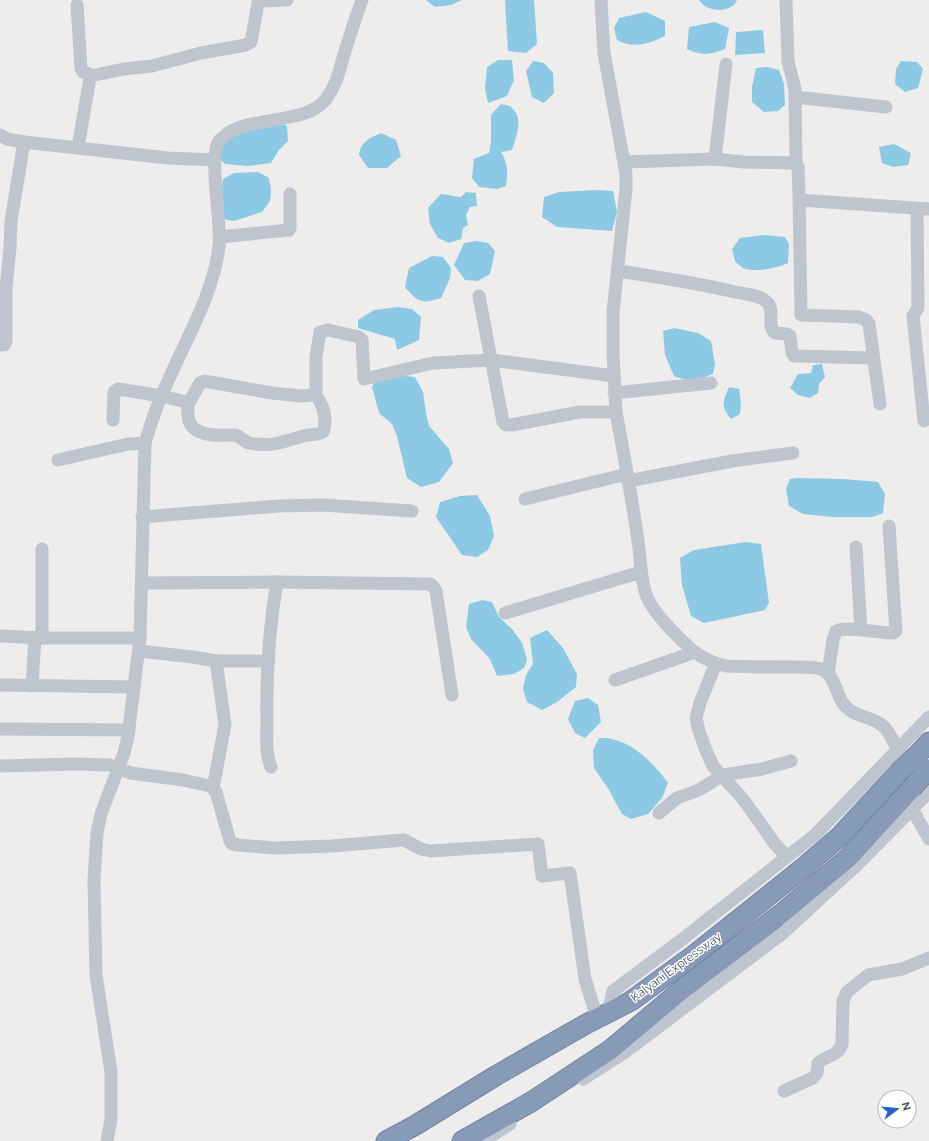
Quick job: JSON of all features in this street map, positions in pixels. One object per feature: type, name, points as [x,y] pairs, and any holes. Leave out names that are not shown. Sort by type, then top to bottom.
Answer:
[{"type":"highway","name":"Kalyani Expressway","points":[[386,1141],[602,1015],[631,1001],[694,955],[839,837],[924,747]]},
{"type":"highway","name":"Kalyani Expressway","points":[[462,1141],[531,1102],[610,1050],[685,987],[782,913],[848,858],[923,788],[929,769]]},
{"type":"street","points":[[77,5],[81,69],[90,76],[124,69],[152,66],[201,53],[246,45],[251,42],[258,3],[262,1],[287,0]]},
{"type":"street","points":[[107,1141],[112,1096],[111,1072],[96,975],[94,880],[97,833],[101,814],[126,747],[140,645],[145,443],[151,422],[173,370],[195,324],[215,270],[220,237],[215,160],[217,145],[219,141],[235,129],[248,124],[299,115],[316,108],[326,99],[338,76],[362,0]]},
{"type":"street","points":[[483,1141],[624,1053],[783,933],[858,864],[912,809],[923,788],[889,732],[875,721],[853,712],[846,706],[828,674],[821,669],[807,667],[739,667],[716,664],[695,652],[653,610],[645,591],[614,393],[613,312],[626,189],[625,162],[604,53],[601,0]]},
{"type":"street","points":[[786,0],[787,50],[789,67],[794,82],[795,97],[801,315],[862,317],[869,324],[880,404]]},
{"type":"street","points":[[716,159],[726,64]]},
{"type":"street","points":[[78,147],[90,76]]},
{"type":"street","points":[[795,97],[886,107]]},
{"type":"street","points":[[0,135],[11,140],[24,142],[168,158],[215,160]]},
{"type":"street","points":[[0,345],[4,344],[6,341],[3,288],[10,255],[5,221],[24,142]]},
{"type":"street","points":[[625,162],[716,159],[743,162],[796,163]]},
{"type":"street","points":[[220,237],[289,230],[290,194]]},
{"type":"street","points":[[799,200],[923,209],[923,310],[914,314],[913,316],[924,421]]},
{"type":"street","points":[[618,271],[713,287],[764,300],[771,307],[772,329],[775,333],[787,334],[790,336],[792,353],[794,356],[873,358]]},
{"type":"street","points":[[480,296],[503,422],[506,425],[580,412],[616,412]]},
{"type":"street","points":[[315,394],[302,396],[272,393],[204,381],[200,383],[188,402],[190,422],[193,427],[205,434],[236,435],[247,443],[275,445],[323,432],[324,409],[315,394],[317,351],[320,332],[328,330],[358,337],[362,340],[364,379],[433,363],[492,360],[614,376]]},
{"type":"street","points":[[614,393],[711,383]]},
{"type":"street","points":[[112,420],[114,392],[118,389],[188,402]]},
{"type":"street","points":[[58,460],[128,444],[145,443]]},
{"type":"street","points":[[525,499],[627,478],[793,453]]},
{"type":"street","points":[[142,517],[278,506],[323,505],[412,511]]},
{"type":"street","points":[[828,674],[834,632],[840,629],[888,634],[896,631],[889,526]]},
{"type":"street","points":[[856,547],[861,630]]},
{"type":"street","points":[[32,686],[39,638],[42,549]]},
{"type":"street","points":[[505,613],[641,572]]},
{"type":"street","points":[[271,767],[267,757],[266,701],[273,605],[277,582]]},
{"type":"street","points":[[142,583],[352,582],[432,585],[436,591],[452,695]]},
{"type":"street","points":[[0,636],[140,645],[216,661],[269,661]]},
{"type":"street","points":[[615,680],[695,652]]},
{"type":"street","points":[[216,661],[224,725],[214,788],[228,837],[232,844],[275,848],[332,846],[404,840],[421,849],[431,851],[538,844],[542,876],[570,873],[585,979],[602,1015]]},
{"type":"street","points":[[716,664],[700,703],[696,718],[698,731],[714,766],[743,799],[775,844],[787,857]]},
{"type":"street","points":[[0,685],[134,687]]},
{"type":"street","points":[[602,1015],[613,991],[816,834],[929,716]]},
{"type":"street","points":[[0,729],[129,730]]},
{"type":"street","points":[[659,812],[677,798],[699,790],[723,775],[762,769],[791,761]]},
{"type":"street","points":[[0,766],[76,764],[110,765],[131,773],[183,780],[214,788]]},
{"type":"street","points":[[912,809],[929,839]]},
{"type":"street","points":[[784,1091],[813,1078],[817,1073],[818,1062],[837,1053],[841,1049],[844,1001],[846,992],[868,975],[902,969],[929,958]]},
{"type":"water","points":[[426,0],[462,0],[451,5],[435,7]]},
{"type":"water","points":[[505,0],[534,0],[537,44],[526,53],[508,51]]},
{"type":"water","points":[[699,0],[737,0],[729,8],[717,10],[703,5]]},
{"type":"water","points":[[646,12],[665,21],[665,36],[647,43],[636,45],[617,40],[614,28],[619,18]]},
{"type":"water","points":[[715,22],[729,28],[725,49],[715,53],[702,54],[687,49],[689,27]]},
{"type":"water","points":[[763,30],[765,53],[735,55],[736,32]]},
{"type":"water","points":[[498,60],[512,60],[514,80],[507,96],[488,103],[485,89],[487,67]]},
{"type":"water","points":[[533,61],[544,63],[553,73],[554,93],[544,103],[532,97],[526,71]]},
{"type":"water","points":[[901,61],[917,62],[923,69],[918,88],[905,92],[895,84],[896,69]]},
{"type":"water","points":[[767,67],[779,70],[784,84],[785,105],[778,111],[764,112],[752,102],[752,87],[756,68]]},
{"type":"water","points":[[501,104],[511,107],[516,112],[518,117],[517,134],[512,150],[501,152],[507,168],[506,186],[497,189],[479,187],[472,178],[474,159],[489,153],[491,142],[491,115]]},
{"type":"water","points":[[274,120],[287,126],[288,141],[279,150],[271,163],[247,166],[225,164],[217,156],[220,141]]},
{"type":"water","points":[[381,133],[396,140],[401,156],[387,168],[368,168],[359,155],[361,147],[366,141]]},
{"type":"water","points":[[894,144],[911,153],[908,165],[893,167],[882,163],[879,147]]},
{"type":"water","points":[[258,172],[269,178],[271,190],[270,201],[262,212],[234,221],[224,219],[220,200],[223,179],[234,173]]},
{"type":"water","points":[[595,190],[613,191],[617,212],[612,231],[557,227],[542,217],[544,197],[559,192]]},
{"type":"water","points":[[466,192],[476,193],[477,206],[470,207],[466,215],[468,225],[463,228],[461,239],[449,243],[438,238],[430,224],[428,208],[441,194],[461,197]]},
{"type":"water","points":[[765,235],[785,237],[789,244],[788,263],[778,267],[754,270],[743,268],[735,261],[732,249],[740,238]]},
{"type":"water","points":[[477,241],[488,243],[495,251],[490,274],[478,281],[465,280],[454,265],[464,243]]},
{"type":"water","points":[[432,256],[443,257],[451,268],[450,278],[441,298],[421,301],[413,296],[405,287],[409,268]]},
{"type":"water","points":[[398,307],[412,309],[421,317],[419,340],[397,350],[395,339],[358,328],[358,320],[374,310]]},
{"type":"water","points":[[674,328],[698,333],[711,341],[715,364],[713,374],[694,380],[674,376],[665,355],[663,331]]},
{"type":"water","points":[[822,364],[825,377],[819,384],[818,393],[810,398],[798,395],[790,388],[798,374],[811,373],[813,365]]},
{"type":"water","points":[[396,375],[415,377],[423,392],[429,426],[449,449],[453,463],[439,482],[421,487],[407,478],[397,436],[392,424],[379,413],[372,387],[376,377]]},
{"type":"water","points":[[729,387],[739,389],[741,402],[740,414],[731,419],[724,407],[725,396]]},
{"type":"water","points":[[790,479],[844,479],[878,482],[885,494],[883,513],[872,517],[833,517],[803,514],[789,506],[786,489]]},
{"type":"water","points":[[477,495],[490,516],[494,536],[488,550],[477,557],[462,555],[436,517],[440,502],[460,496]]},
{"type":"water","points":[[746,542],[761,544],[769,603],[765,610],[704,623],[691,616],[682,585],[680,558],[694,550]]},
{"type":"water","points":[[482,600],[492,602],[499,617],[512,629],[522,643],[527,659],[524,668],[514,674],[497,676],[490,659],[471,639],[466,627],[469,604]]},
{"type":"water","points":[[547,630],[563,648],[577,674],[576,687],[557,702],[542,710],[527,702],[523,689],[526,675],[533,664],[530,638]]},
{"type":"water","points":[[588,698],[598,705],[601,722],[585,738],[575,733],[568,719],[575,701]]},
{"type":"water","points":[[599,738],[613,739],[638,751],[658,770],[668,783],[662,798],[648,814],[631,819],[622,814],[609,790],[594,768],[593,750]]}]
